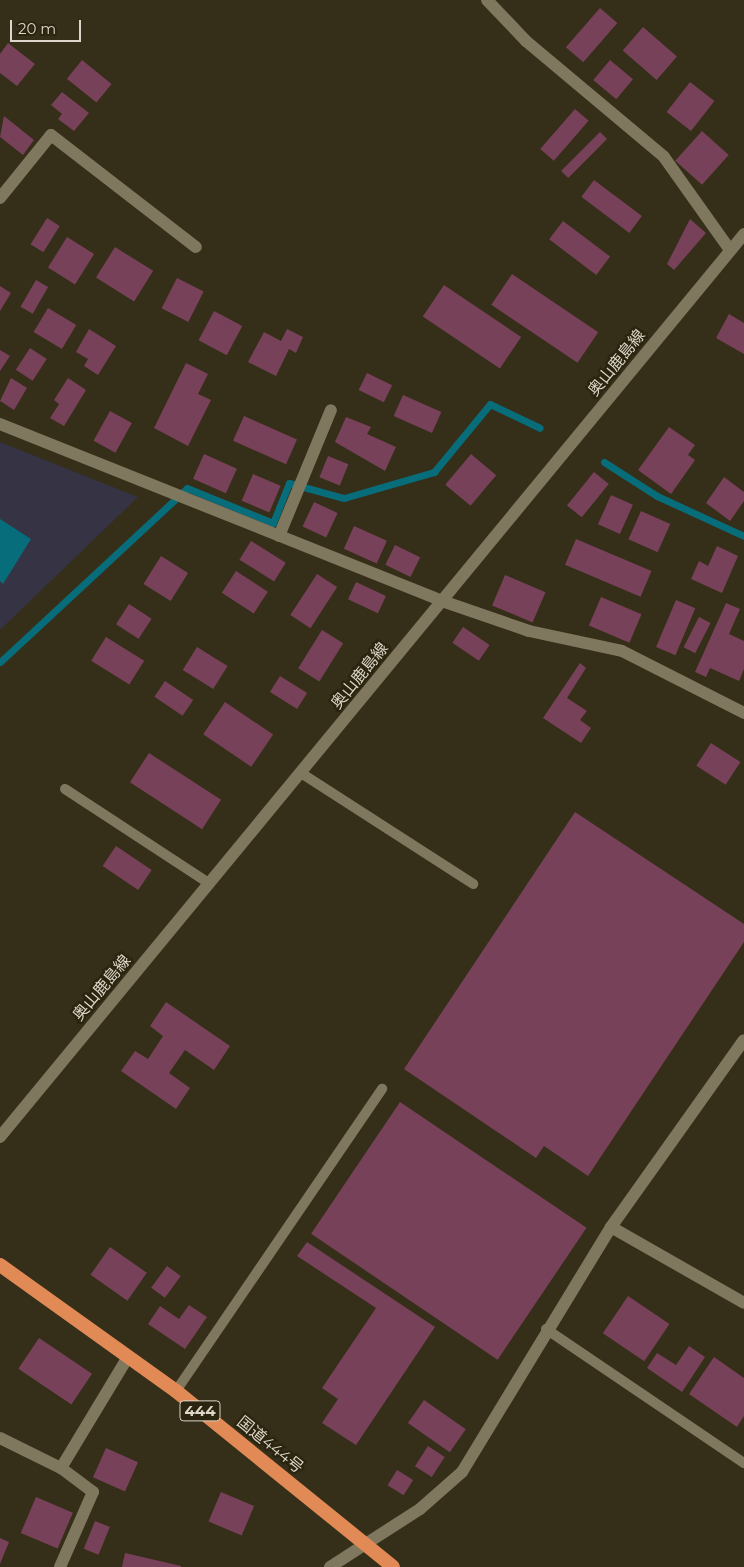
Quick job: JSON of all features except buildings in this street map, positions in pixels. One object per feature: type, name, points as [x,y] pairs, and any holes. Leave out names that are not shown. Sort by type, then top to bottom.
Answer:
[{"type":"highway","name":"国道444号","points":[[0,1265],[176,1392],[393,1567]]},
{"type":"street","points":[[487,0],[526,41],[664,157],[730,250]]},
{"type":"street","points":[[0,198],[51,135],[196,247]]},
{"type":"street","name":"奥山鹿島線","points":[[0,1137],[302,773],[744,234]]},
{"type":"street","points":[[279,536],[299,477],[331,410]]},
{"type":"street","points":[[0,424],[442,602],[529,631],[622,651],[744,713]]},
{"type":"street","points":[[330,1567],[420,1508],[462,1472],[546,1329],[612,1227],[744,1040]]},
{"type":"street","points":[[612,1227],[744,1303]]},
{"type":"street","points":[[61,1468],[128,1357]]},
{"type":"street","points":[[0,1438],[61,1468],[93,1492],[60,1567]]},
{"type":"lane","points":[[302,773],[473,884]]},
{"type":"lane","points":[[65,789],[210,884]]},
{"type":"lane","points":[[176,1392],[382,1089]]},
{"type":"lane","points":[[546,1329],[744,1464]]},
{"type":"shaded area","points":[[0,442],[138,497],[0,630]]},
{"type":"water","points":[[0,519],[31,539],[3,584],[0,581]]},
{"type":"waterway","points":[[0,662],[187,488],[273,523],[289,483],[344,498],[434,472],[490,404],[540,428]]},
{"type":"waterway","points":[[604,462],[657,496],[744,536]]}]
